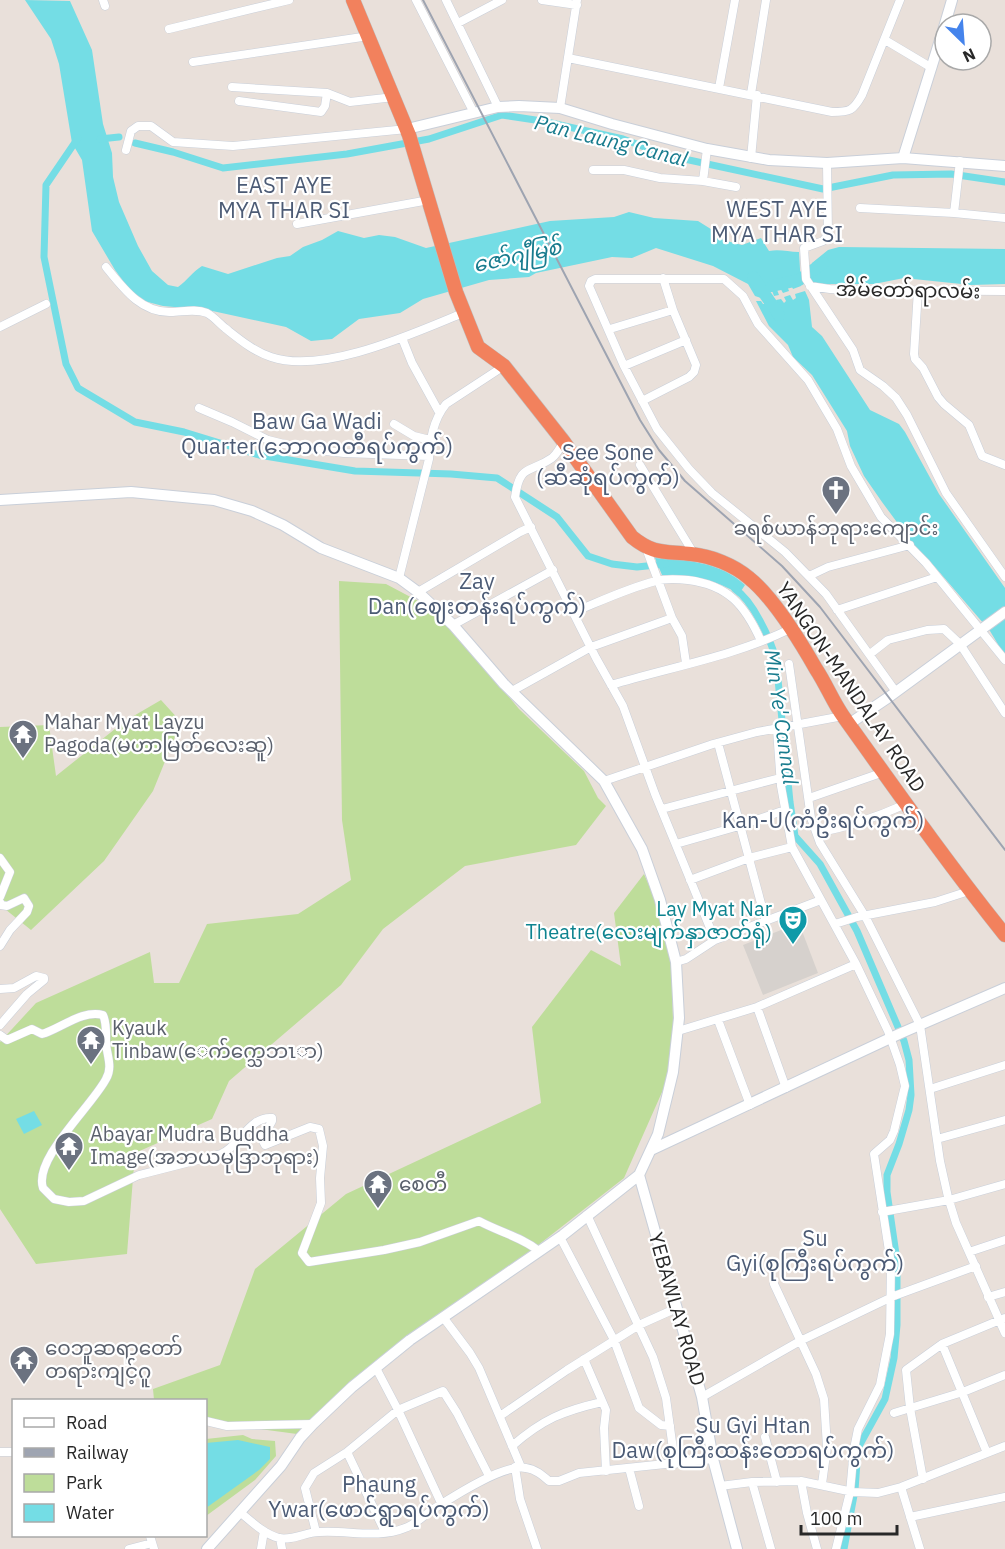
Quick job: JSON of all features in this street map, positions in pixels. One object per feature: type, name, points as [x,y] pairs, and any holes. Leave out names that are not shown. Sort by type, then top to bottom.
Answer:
[{"type":"highway","points":[[353,0],[408,132],[456,292],[478,347],[504,366],[564,442],[632,537],[647,552]]},
{"type":"highway","name":"YANGON-MANDALAY ROAD","points":[[647,552],[694,554],[730,565],[749,578],[763,592],[784,632],[815,667],[846,720],[969,891],[1005,935]]},
{"type":"main road","points":[[903,158],[933,65]]},
{"type":"main road","points":[[408,132],[498,107],[519,105],[560,108],[706,154],[806,163],[903,158],[959,167],[1005,166]]},
{"type":"main road","points":[[0,500],[130,492],[214,500],[252,511],[283,525],[321,548],[399,578],[418,592],[453,625],[512,691],[604,781],[642,849],[660,900],[676,963],[679,1018],[667,1102],[658,1134],[639,1175],[560,1237],[443,1317],[352,1387],[300,1438],[281,1467],[207,1549]]},
{"type":"main road","points":[[846,720],[896,692],[1005,612]]},
{"type":"main road","points":[[651,1150],[786,1089],[895,1036],[1005,988]]},
{"type":"main road","name":"YEBAWLAY ROAD","points":[[639,1175],[702,1397],[713,1459],[737,1549]]},
{"type":"street","points":[[169,29],[289,0]]},
{"type":"street","points":[[416,0],[474,113]]},
{"type":"street","points":[[447,0],[498,107]]},
{"type":"street","points":[[458,23],[502,0]]},
{"type":"street","points":[[542,0],[577,2],[560,108]]},
{"type":"street","points":[[719,88],[735,0]]},
{"type":"street","points":[[751,158],[754,94],[766,0]]},
{"type":"street","points":[[568,58],[754,94],[832,112],[848,112],[856,107],[862,95],[900,0]]},
{"type":"street","points":[[193,62],[369,36]]},
{"type":"street","points":[[885,40],[932,68]]},
{"type":"street","points":[[232,87],[327,93],[350,102],[394,97]]},
{"type":"street","points":[[239,101],[321,112],[325,106],[327,93]]},
{"type":"street","points":[[126,150],[131,131],[138,126],[151,126],[173,142],[233,146],[408,132]]},
{"type":"street","points":[[703,181],[706,154]]},
{"type":"street","points":[[828,163],[828,235],[823,241],[804,248],[808,282],[853,350],[860,370],[884,386],[896,398],[907,415],[946,493],[1005,577]]},
{"type":"street","points":[[954,213],[959,167]]},
{"type":"street","points":[[594,170],[624,170],[660,178],[703,181],[736,187]]},
{"type":"street","points":[[297,224],[429,200]]},
{"type":"street","points":[[860,208],[1005,218]]},
{"type":"street","points":[[106,267],[129,295],[152,310],[170,313],[196,311],[207,314],[245,344],[270,357],[294,362],[328,358],[402,338],[463,313]]},
{"type":"street","points":[[642,401],[689,377],[696,365],[673,310],[663,278]]},
{"type":"street","points":[[896,692],[826,594],[785,552],[712,493],[688,469],[657,429],[624,366],[590,286],[591,281],[595,279],[724,279],[743,296],[758,324],[808,380],[837,429],[851,466],[881,517],[938,577],[983,629],[1005,660]]},
{"type":"street","name":"အိမ်တော်ရာလမ်း","points":[[808,282],[838,290],[1005,291]]},
{"type":"street","points":[[918,290],[915,359],[923,368],[944,404],[969,425],[982,456],[1005,465]]},
{"type":"street","points":[[0,327],[46,304]]},
{"type":"street","points":[[609,329],[673,310]]},
{"type":"street","points":[[402,338],[412,363],[439,412]]},
{"type":"street","points":[[624,366],[686,340]]},
{"type":"street","points":[[399,578],[429,458],[430,440],[439,412],[446,404],[504,366]]},
{"type":"street","points":[[199,408],[268,440],[300,448],[429,458]]},
{"type":"street","points":[[394,424],[414,436],[430,440]]},
{"type":"street","points":[[564,442],[554,457],[522,473],[517,481],[515,497],[623,706],[715,940]]},
{"type":"street","points":[[640,465],[694,554]]},
{"type":"street","points":[[418,592],[531,527]]},
{"type":"street","points":[[808,576],[828,567],[910,545]]},
{"type":"street","points":[[647,552],[672,618],[682,636],[686,663]]},
{"type":"street","points":[[453,625],[553,570]]},
{"type":"street","points":[[837,610],[938,577]]},
{"type":"street","points":[[574,612],[657,579],[702,582],[720,588],[741,605],[765,640]]},
{"type":"street","points":[[512,691],[591,647],[672,618]]},
{"type":"street","points":[[870,654],[888,640],[927,630],[944,629],[960,644],[1005,713]]},
{"type":"street","points":[[611,684],[765,640],[784,632]]},
{"type":"street","points":[[789,664],[794,726],[811,818],[917,1026],[949,1200],[956,1223],[988,1297],[1002,1319],[1005,1334]]},
{"type":"street","points":[[604,781],[646,765],[758,732],[846,720]]},
{"type":"street","points":[[779,729],[780,778],[792,847],[895,1036],[904,1086],[894,1131],[890,1140],[874,1154],[886,1211],[891,1264],[890,1334],[880,1385],[858,1430],[854,1449],[851,1492],[836,1549]]},
{"type":"street","points":[[718,743],[766,922]]},
{"type":"street","points":[[809,798],[884,772]]},
{"type":"street","points":[[662,809],[780,778]]},
{"type":"street","points":[[817,833],[843,828],[880,816],[906,804]]},
{"type":"street","points":[[676,844],[785,810]]},
{"type":"street","points":[[690,880],[748,858],[792,847]]},
{"type":"street","points":[[0,858],[10,872],[0,897]]},
{"type":"street","points":[[835,924],[861,916],[935,902],[969,891]]},
{"type":"street","points":[[0,902],[1,905],[7,906],[24,898],[29,906],[27,912],[10,930],[0,946]]},
{"type":"street","points":[[676,963],[715,940],[821,900]]},
{"type":"street","points":[[678,1031],[757,1007],[856,964]]},
{"type":"street","points":[[0,989],[14,988],[36,976],[41,976],[44,980],[27,994],[0,1025]]},
{"type":"street","points":[[757,1007],[786,1089]]},
{"type":"street","points":[[0,1035],[7,1040],[32,1029],[42,1034],[96,1014],[103,1016],[106,1022],[106,1045],[110,1064],[106,1079],[53,1150],[42,1171],[43,1188],[54,1199],[69,1202],[84,1201],[139,1175],[221,1154],[232,1148],[245,1131],[269,1117],[272,1121],[262,1139],[265,1145],[310,1128],[319,1129],[323,1139],[321,1203],[302,1253],[309,1262],[420,1242],[478,1221],[528,1242],[539,1251]]},
{"type":"street","points":[[718,1020],[750,1105]]},
{"type":"street","points":[[930,1089],[1005,1065]]},
{"type":"street","points":[[937,1139],[1005,1120]]},
{"type":"street","points":[[886,1211],[949,1200],[1005,1184]]},
{"type":"street","points":[[587,1215],[639,1324],[666,1398],[675,1464]]},
{"type":"street","points":[[560,1237],[614,1340],[639,1407],[661,1425],[670,1426]]},
{"type":"street","points":[[969,1252],[1005,1240]]},
{"type":"street","points":[[702,1397],[800,1341],[892,1297],[976,1266]]},
{"type":"street","points":[[774,1284],[816,1374],[824,1399],[827,1447],[822,1484]]},
{"type":"street","points":[[988,1297],[1005,1292]]},
{"type":"street","points":[[501,1416],[639,1324],[677,1308]]},
{"type":"street","points":[[443,1317],[470,1353],[501,1416],[518,1467],[520,1498],[537,1549]]},
{"type":"street","points":[[922,1479],[906,1370],[942,1344],[1002,1319]]},
{"type":"street","points":[[942,1344],[987,1453]]},
{"type":"street","points":[[584,1359],[606,1410],[604,1428],[606,1471]]},
{"type":"street","points":[[376,1368],[399,1410],[441,1505]]},
{"type":"street","points":[[894,1413],[963,1392],[1005,1375]]},
{"type":"street","points":[[316,1532],[304,1488],[314,1473],[347,1452],[399,1410],[443,1390],[489,1476]]},
{"type":"street","points":[[512,1446],[528,1432],[556,1415],[602,1402]]},
{"type":"street","points":[[207,1421],[227,1426],[313,1424]]},
{"type":"street","points":[[765,1437],[777,1482]]},
{"type":"street","points":[[720,1486],[752,1482],[801,1481],[869,1494],[901,1487],[1005,1446]]},
{"type":"street","points":[[347,1452],[385,1532]]},
{"type":"street","points":[[241,1513],[264,1531],[280,1538],[316,1532],[369,1534],[408,1528],[489,1476],[518,1467],[540,1473],[549,1481],[558,1481],[579,1473],[713,1459]]},
{"type":"street","points":[[629,1468],[639,1506]]},
{"type":"street","points":[[801,1481],[807,1513],[818,1549]]},
{"type":"street","points":[[752,1482],[771,1549]]},
{"type":"street","points":[[901,1487],[920,1549]]},
{"type":"street","points":[[910,1517],[1005,1497]]},
{"type":"street","points":[[261,1549],[264,1531]]},
{"type":"street","points":[[280,1538],[282,1549]]},
{"type":"street","points":[[129,1549],[152,1543]]},
{"type":"green space","points":[[339,581],[386,584],[437,611],[519,709],[584,771],[598,798],[606,806],[576,845],[465,866],[383,929],[341,985],[229,1081],[212,1119],[135,1153],[127,1254],[36,1264],[0,1209],[0,1042],[36,1003],[150,952],[154,983],[179,983],[207,924],[298,914],[351,880],[342,820]]},
{"type":"green space","points":[[161,700],[181,722],[153,791],[104,861],[31,930],[0,905],[0,727],[49,725],[56,776],[125,721]]},
{"type":"green space","points":[[644,874],[671,934],[674,1065],[624,1178],[297,1434],[207,1422],[207,1399],[154,1399],[153,1389],[220,1365],[255,1269],[346,1194],[541,1103],[532,1027],[591,950],[621,966],[614,913]]},
{"type":"green space","points":[[243,1435],[252,1439],[275,1441],[276,1456],[255,1480],[207,1515],[207,1439]]},
{"type":"shaded area","points":[[799,923],[818,973],[763,995],[743,945]]},
{"type":"water","points":[[25,0],[70,1],[92,50],[103,124],[112,153],[113,177],[119,202],[138,246],[152,271],[168,285],[178,287],[202,266],[228,274],[290,256],[303,247],[338,231],[364,238],[379,235],[395,237],[426,248],[550,221],[614,217],[629,212],[654,218],[698,221],[723,240],[742,245],[761,238],[769,251],[799,252],[801,286],[793,289],[789,281],[786,283],[789,291],[783,293],[779,286],[776,287],[779,295],[774,296],[771,288],[768,289],[770,298],[765,298],[762,290],[759,290],[761,298],[755,296],[748,284],[713,266],[656,248],[632,258],[612,257],[536,273],[529,277],[489,280],[423,299],[400,313],[359,319],[332,339],[311,341],[286,327],[208,310],[163,306],[144,301],[129,289],[92,231],[82,160],[72,143],[59,64],[51,39]]},
{"type":"water","points":[[839,247],[1005,249],[1005,284],[971,285],[904,278],[874,284],[809,284],[812,263],[828,250]]},
{"type":"water","points":[[805,291],[809,300],[812,327],[822,336],[870,410],[899,424],[905,432],[939,494],[1005,588],[1005,656],[990,631],[916,548],[882,502],[864,476],[850,446],[847,431],[812,375],[793,357],[788,345],[769,326],[756,301],[766,304],[766,301],[771,301],[772,305],[777,304],[776,300],[781,299],[784,303],[786,301],[784,297],[790,295],[793,300],[796,298],[795,294]]},
{"type":"water","points":[[655,558],[691,561],[714,567],[725,571],[745,585],[739,594],[702,578],[662,575]]},
{"type":"water","points":[[34,1111],[42,1125],[24,1134],[16,1119]]},
{"type":"water","points":[[238,1440],[270,1447],[270,1459],[259,1470],[207,1507],[207,1443]]},
{"type":"waterway","name":"Pan Laung Canal","points":[[135,143],[223,168],[347,154],[429,139],[502,115],[542,121],[623,139],[666,155],[823,189],[893,175],[951,174],[1005,182]]},
{"type":"waterway","points":[[100,139],[119,137]]},
{"type":"waterway","name":"Min Ye' Cannal","points":[[78,138],[46,185],[44,257],[66,364],[78,388],[135,422],[184,432],[259,455],[355,471],[497,478],[557,517],[588,556],[612,564],[637,567],[666,564]]},
{"type":"waterway","points":[[772,286],[799,280],[823,263]]},
{"type":"waterway","name":"ဇော်ဂျီမြစ်","points":[[753,277],[779,315]]},
{"type":"waterway","name":"Min Ye' Cannal","points":[[735,589],[754,611],[770,641],[776,659],[795,836],[820,864],[857,931],[904,1041],[909,1060],[911,1095],[909,1110],[887,1175],[887,1192],[897,1261],[897,1325],[894,1358],[885,1399],[858,1448],[855,1490],[844,1549]]},
{"type":"railway","points":[[423,0],[640,420],[659,450],[685,481],[782,566],[820,607],[1005,850]]},
{"type":"place","name":"ခရစ်ယာန်ဘုရားကျောင်း","points":[[836,516]]},
{"type":"place","name":"Mahar Myat Layzu Pagoda(မဟာမြတ်လေးဆူ)","points":[[23,760]]},
{"type":"place","name":"Lay Myat Nar Theatre(လေးမျက်နှာဇာတ်ရုံ)","points":[[793,946]]},
{"type":"place","name":"Kyauk Tinbaw(ေက်က္သေဘၤာ)","points":[[91,1066]]},
{"type":"place","name":"Abayar Mudra Buddha Image(အဘယမုဒြာဘုရား)","points":[[69,1172]]},
{"type":"place","name":"စေတီ","points":[[378,1210]]},
{"type":"place","name":"ဝေဘူဆရာတော် တရားကျင့်ဂူ","points":[[24,1386]]},
{"type":"district","name":"EAST AYE MYA THAR SI","points":[[284,198]]},
{"type":"district","name":"WEST AYE MYA THAR SI","points":[[777,222]]},
{"type":"district","name":"Baw Ga Wadi Quarter(ဘောဂ၀တီရပ်ကွက်)","points":[[317,434]]},
{"type":"district","name":"See Sone (ဆီဆုံရပ်ကွက်)","points":[[608,464]]},
{"type":"district","name":"Zay Dan(ဈေးတန်းရပ်ကွက်)","points":[[477,594]]},
{"type":"district","name":"Kan-U(ကံဦးရပ်ကွက်)","points":[[823,820]]},
{"type":"district","name":"Su Gyi(စုကြီးရပ်ကွက်)","points":[[815,1250]]},
{"type":"district","name":"Su Gyi Htan Daw(စုကြီးထန်းတောရပ်ကွက်)","points":[[753,1438]]},
{"type":"district","name":"Phaung Ywar(ဖောင်ရွာရပ်ကွက်)","points":[[379,1496]]}]
